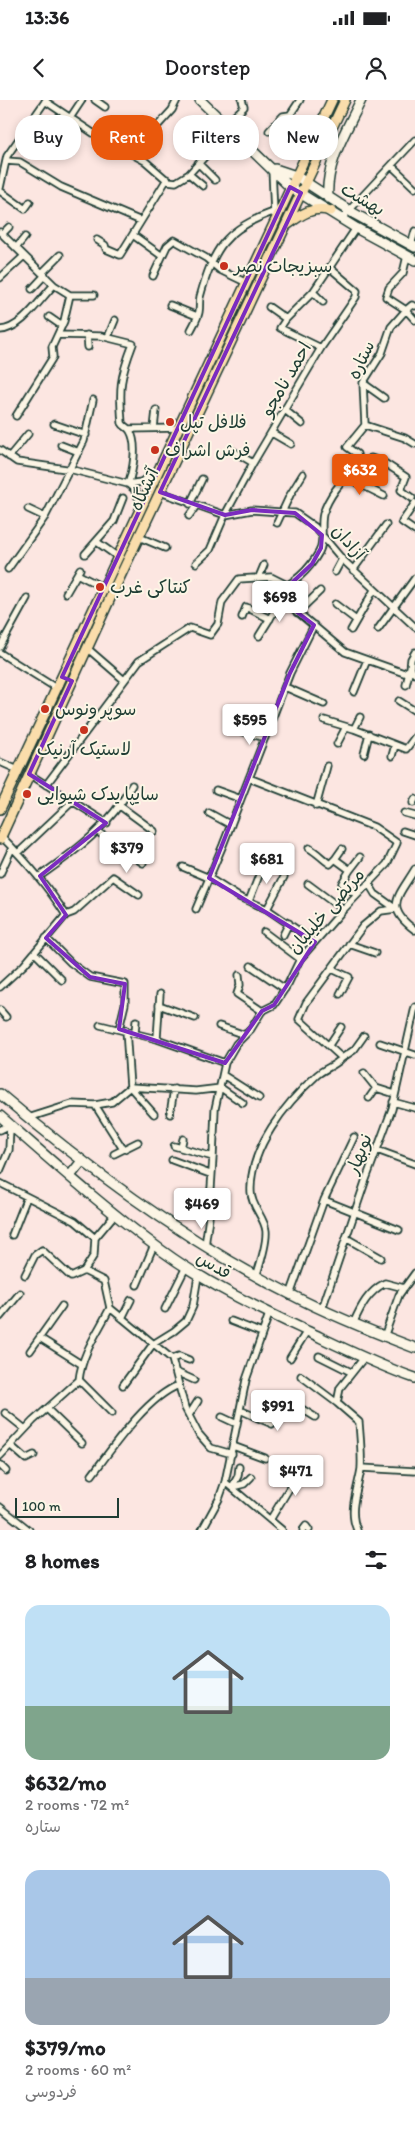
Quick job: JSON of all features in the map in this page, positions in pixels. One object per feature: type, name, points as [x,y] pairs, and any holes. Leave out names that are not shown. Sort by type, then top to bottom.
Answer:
[{"type":"main road","name":"بهشت","points":[[200,100],[215,115]]},
{"type":"main road","name":"آتشگاه","points":[[325,115],[332,100]]},
{"type":"main road","name":"آتشگاه","points":[[1,838],[87,648],[345,100]]},
{"type":"main road","points":[[328,198],[327,182],[334,159],[361,100]]},
{"type":"main road","name":"بهشت","points":[[259,157],[290,187],[356,228],[411,258]]},
{"type":"main road","name":"آتشگاه","points":[[0,809],[304,160]]},
{"type":"main road","name":"بهشت","points":[[272,169],[296,176],[328,198],[413,246]]},
{"type":"main road","points":[[287,225],[302,214],[317,209],[331,211]]},
{"type":"main road","points":[[62,677],[72,681]]},
{"type":"main road","name":"قدس","points":[[0,1094],[82,1161],[205,1246],[290,1295],[353,1324],[415,1348]]},
{"type":"main road","name":"قدس","points":[[0,1116],[115,1214],[198,1276],[269,1314],[364,1359],[415,1378]]},
{"type":"main road","points":[[70,1176],[82,1161]]},
{"type":"street","points":[[72,115],[82,100]]},
{"type":"street","points":[[95,100],[105,107]]},
{"type":"street","points":[[163,120],[172,110],[177,100]]},
{"type":"street","points":[[237,115],[244,107],[242,100]]},
{"type":"street","points":[[290,115],[300,100]]},
{"type":"street","points":[[30,202],[25,209],[0,189],[6,158],[45,101],[66,115]]},
{"type":"street","points":[[342,218],[415,140]]},
{"type":"street","points":[[0,155],[20,162],[61,187],[140,221]]},
{"type":"street","points":[[144,160],[167,179],[176,182],[188,174],[200,160]]},
{"type":"street","points":[[198,163],[215,180]]},
{"type":"street","points":[[392,166],[415,188]]},
{"type":"street","points":[[272,169],[275,222]]},
{"type":"street","points":[[188,174],[203,186]]},
{"type":"street","points":[[97,240],[105,245],[106,250],[120,256],[167,179]]},
{"type":"street","points":[[191,330],[197,316],[199,299],[215,251],[225,239],[262,216],[274,212]]},
{"type":"street","points":[[9,227],[1,233],[44,273],[54,285],[70,294],[94,295]]},
{"type":"street","points":[[320,348],[280,328],[286,319],[313,292],[356,228]]},
{"type":"street","points":[[413,246],[415,231]]},
{"type":"street","points":[[133,235],[162,256]]},
{"type":"street","points":[[16,248],[25,237]]},
{"type":"street","points":[[154,276],[167,246],[174,240],[220,270],[247,283]]},
{"type":"street","points":[[32,289],[60,255]]},
{"type":"street","points":[[0,278],[24,256]]},
{"type":"street","points":[[411,258],[403,273],[389,288],[386,297],[406,310],[415,320]]},
{"type":"street","name":"احمد نامجو","points":[[225,515],[320,348],[356,297],[357,291],[330,268]]},
{"type":"street","points":[[0,330],[12,326],[24,318],[54,285]]},
{"type":"street","points":[[313,292],[323,302]]},
{"type":"street","points":[[16,416],[53,358],[52,347],[68,311],[67,301],[70,294]]},
{"type":"street","points":[[170,305],[197,316]]},
{"type":"street","points":[[406,310],[412,305],[415,306]]},
{"type":"street","points":[[269,307],[286,319]]},
{"type":"street","name":"ستاره","points":[[365,425],[363,383],[382,353],[391,327],[406,310]]},
{"type":"street","points":[[49,317],[62,326]]},
{"type":"street","points":[[108,337],[115,320]]},
{"type":"street","points":[[58,335],[108,337],[133,344],[121,376],[120,390],[122,423],[124,427],[129,429],[179,428]]},
{"type":"street","points":[[88,335],[88,347]]},
{"type":"street","points":[[363,383],[384,398]]},
{"type":"street","points":[[8,569],[45,517],[79,452],[86,435],[93,400]]},
{"type":"street","points":[[154,428],[156,410]]},
{"type":"street","points":[[285,410],[302,424]]},
{"type":"street","points":[[54,424],[86,435]]},
{"type":"street","points":[[359,465],[357,454],[348,447],[365,425],[406,438],[415,444]]},
{"type":"street","points":[[128,484],[134,467],[129,429]]},
{"type":"street","points":[[272,432],[291,444]]},
{"type":"street","points":[[9,457],[28,434]]},
{"type":"street","points":[[62,445],[79,452]]},
{"type":"street","points":[[0,450],[17,462],[69,470],[128,484],[140,482],[159,470]]},
{"type":"street","points":[[233,452],[253,463]]},
{"type":"street","points":[[259,636],[282,598],[283,591],[287,585],[299,577],[312,564],[321,548],[323,514],[346,476],[359,465],[371,458],[383,462],[406,477],[401,490],[413,500],[402,522],[414,530]]},
{"type":"street","points":[[277,524],[290,495],[303,474]]},
{"type":"street","points":[[346,476],[384,496]]},
{"type":"street","points":[[188,516],[202,479]]},
{"type":"street","points":[[128,484],[134,489],[142,505]]},
{"type":"street","name":"آزادان","points":[[160,492],[225,515],[252,510],[295,514],[315,527],[342,559],[415,627]]},
{"type":"street","points":[[85,554],[114,521],[123,498]]},
{"type":"street","points":[[28,509],[45,517]]},
{"type":"street","points":[[196,563],[210,550],[225,515]]},
{"type":"street","points":[[353,570],[386,525]]},
{"type":"street","points":[[139,537],[165,548]]},
{"type":"street","points":[[96,542],[118,557]]},
{"type":"street","points":[[335,572],[342,559]]},
{"type":"street","points":[[259,577],[264,565]]},
{"type":"street","points":[[66,593],[78,572],[104,588]]},
{"type":"street","points":[[46,785],[139,662],[190,628],[210,635],[218,624],[222,602],[239,580],[271,577],[287,585]]},
{"type":"street","points":[[378,629],[415,578]]},
{"type":"street","points":[[351,630],[374,590]]},
{"type":"street","points":[[297,613],[320,591]]},
{"type":"street","points":[[0,646],[27,598]]},
{"type":"street","points":[[282,598],[297,613],[345,652],[395,671],[404,673],[410,669]]},
{"type":"street","points":[[335,604],[356,620]]},
{"type":"street","points":[[242,617],[246,607],[270,619]]},
{"type":"street","points":[[196,909],[231,825],[284,687],[314,625]]},
{"type":"street","points":[[87,648],[124,680]]},
{"type":"street","points":[[406,685],[411,659],[415,652]]},
{"type":"street","points":[[0,653],[56,688]]},
{"type":"street","points":[[354,692],[367,660]]},
{"type":"street","points":[[410,669],[415,674]]},
{"type":"street","points":[[284,687],[324,704]]},
{"type":"street","points":[[399,701],[415,711]]},
{"type":"street","points":[[354,729],[360,717]]},
{"type":"street","points":[[324,720],[369,734],[406,749],[415,736]]},
{"type":"street","points":[[337,744],[346,726]]},
{"type":"street","points":[[238,730],[265,738]]},
{"type":"street","points":[[364,754],[369,734]]},
{"type":"street","points":[[392,756],[396,744]]},
{"type":"street","points":[[0,762],[18,770]]},
{"type":"street","points":[[249,778],[301,797],[316,806],[328,766]]},
{"type":"street","points":[[29,774],[106,823]]},
{"type":"street","points":[[0,794],[11,785]]},
{"type":"street","points":[[40,876],[98,832],[120,806],[132,785]]},
{"type":"street","points":[[216,790],[241,798]]},
{"type":"street","points":[[18,853],[73,801]]},
{"type":"street","points":[[120,806],[154,831]]},
{"type":"street","name":"مرتضی خلیلیان","points":[[205,1246],[209,1216],[206,1204],[210,1188],[213,1157],[215,1109],[225,1063],[262,1011],[274,1006],[300,959],[387,864],[397,843],[374,827],[316,806]]},
{"type":"street","points":[[404,812],[415,816]]},
{"type":"street","points":[[209,813],[231,825]]},
{"type":"street","points":[[403,831],[415,835]]},
{"type":"street","points":[[98,832],[142,863]]},
{"type":"street","points":[[1,838],[40,876],[66,915]]},
{"type":"street","points":[[0,874],[12,848]]},
{"type":"street","points":[[310,848],[317,852],[320,858],[330,864],[342,849]]},
{"type":"street","points":[[357,895],[342,884],[360,857]]},
{"type":"street","points":[[335,859],[350,870]]},
{"type":"street","points":[[249,901],[265,860]]},
{"type":"street","points":[[183,867],[209,878],[249,901],[268,909],[315,942]]},
{"type":"street","points":[[415,869],[397,899],[396,909],[397,914],[415,930]]},
{"type":"street","points":[[0,987],[14,976],[66,915],[74,912],[111,878],[115,878],[139,895]]},
{"type":"street","points":[[268,909],[284,878]]},
{"type":"street","points":[[308,884],[343,910]]},
{"type":"street","points":[[369,884],[376,894],[396,909]]},
{"type":"street","points":[[342,1058],[299,1018],[306,1003],[349,944],[374,914],[396,909]]},
{"type":"street","points":[[283,935],[289,924]]},
{"type":"street","points":[[264,932],[300,959]]},
{"type":"street","points":[[46,938],[71,963],[90,977],[125,984],[123,1030],[130,1087],[154,1114]]},
{"type":"street","points":[[349,944],[375,952]]},
{"type":"street","points":[[35,953],[62,980]]},
{"type":"street","points":[[251,966],[285,989]]},
{"type":"street","points":[[332,969],[349,977],[340,994]]},
{"type":"street","points":[[239,975],[240,985],[237,994],[262,1011]]},
{"type":"street","points":[[157,1039],[160,994]]},
{"type":"street","points":[[159,1005],[195,1018]]},
{"type":"street","name":"نوبهار","points":[[322,1309],[393,1102],[415,1007]]},
{"type":"street","points":[[0,1010],[6,1017]]},
{"type":"street","points":[[135,1032],[136,1022]]},
{"type":"street","points":[[100,1025],[135,1032],[225,1063]]},
{"type":"street","points":[[219,1026],[244,1035]]},
{"type":"street","points":[[329,1045],[341,1027]]},
{"type":"street","points":[[256,1276],[266,1231],[250,1193],[261,1145],[275,1123],[308,1084],[319,1073],[335,1066],[342,1058],[354,1050],[364,1036]]},
{"type":"street","points":[[380,1043],[415,1055]]},
{"type":"street","points":[[364,1073],[376,1088],[395,1094]]},
{"type":"street","points":[[223,1075],[259,1098]]},
{"type":"street","points":[[28,1118],[72,1104],[95,1105],[112,1102],[130,1087],[196,1091],[221,1088],[243,1103]]},
{"type":"street","points":[[369,1098],[376,1088]]},
{"type":"street","points":[[170,1114],[174,1089]]},
{"type":"street","points":[[393,1102],[415,1108]]},
{"type":"street","points":[[95,1105],[123,1149]]},
{"type":"street","points":[[0,1130],[10,1125],[10,1150],[0,1171]]},
{"type":"street","points":[[290,1295],[324,1200],[354,1137]]},
{"type":"street","points":[[181,1148],[183,1139]]},
{"type":"street","points":[[114,1154],[138,1142]]},
{"type":"street","points":[[174,1146],[213,1157]]},
{"type":"street","points":[[377,1150],[415,1164]]},
{"type":"street","points":[[172,1160],[210,1174]]},
{"type":"street","points":[[0,1184],[75,1221],[95,1238]]},
{"type":"street","points":[[12,1235],[27,1197]]},
{"type":"street","points":[[324,1200],[399,1230]]},
{"type":"street","points":[[25,1274],[35,1255],[42,1250],[71,1277],[84,1271],[94,1255],[95,1238],[115,1214]]},
{"type":"street","points":[[346,1238],[381,1258]]},
{"type":"street","points":[[137,1285],[154,1245]]},
{"type":"street","points":[[165,1309],[186,1267]]},
{"type":"street","points":[[84,1271],[104,1281],[110,1308],[172,1359],[189,1415],[198,1433],[212,1448],[232,1454]]},
{"type":"street","points":[[384,1337],[397,1300],[415,1273]]},
{"type":"street","points":[[123,1385],[153,1344],[174,1332],[186,1321],[193,1306],[198,1276]]},
{"type":"street","points":[[353,1324],[362,1305],[374,1289],[385,1282],[404,1288]]},
{"type":"street","points":[[0,1316],[20,1293]]},
{"type":"street","points":[[122,1318],[131,1300]]},
{"type":"street","points":[[30,1351],[62,1306]]},
{"type":"street","points":[[0,1456],[25,1429],[79,1380],[81,1364],[110,1308]]},
{"type":"street","points":[[202,1530],[219,1499],[225,1482],[246,1380],[269,1314]]},
{"type":"street","points":[[231,1321],[262,1333]]},
{"type":"street","points":[[290,1358],[307,1331]]},
{"type":"street","points":[[40,1338],[81,1364]]},
{"type":"street","points":[[172,1359],[179,1356],[190,1360]]},
{"type":"street","points":[[319,1356],[351,1372]]},
{"type":"street","points":[[337,1404],[340,1388],[351,1372],[364,1359]]},
{"type":"street","points":[[176,1372],[194,1380]]},
{"type":"street","points":[[301,1376],[359,1422],[361,1468],[353,1504],[354,1523],[357,1530]]},
{"type":"street","points":[[79,1380],[112,1414]]},
{"type":"street","points":[[92,1474],[127,1428],[168,1389],[179,1385]]},
{"type":"street","points":[[240,1410],[272,1424],[286,1399],[315,1417]]},
{"type":"street","points":[[189,1415],[198,1402]]},
{"type":"street","points":[[47,1410],[82,1443]]},
{"type":"street","points":[[5,1412],[25,1429]]},
{"type":"street","points":[[222,1417],[237,1424]]},
{"type":"street","points":[[10,1445],[26,1459],[34,1455]]},
{"type":"street","points":[[0,1446],[5,1451]]},
{"type":"street","points":[[233,1446],[265,1458]]},
{"type":"street","points":[[270,1520],[304,1464]]},
{"type":"street","points":[[0,1465],[6,1471]]},
{"type":"street","points":[[232,1487],[238,1476],[239,1467]]},
{"type":"street","points":[[280,1467],[297,1476]]},
{"type":"street","points":[[361,1468],[415,1471]]},
{"type":"street","points":[[232,1487],[244,1484],[251,1477]]},
{"type":"street","points":[[225,1482],[282,1530]]},
{"type":"street","points":[[0,1507],[29,1530]]},
{"type":"street","points":[[303,1530],[306,1526],[309,1530]]},
{"type":"highlighted area","points":[[290,187],[301,193],[160,492],[225,515],[252,510],[295,513],[322,535],[321,548],[312,564],[283,591],[285,603],[314,625],[290,673],[209,878],[315,942],[274,1005],[262,1011],[225,1063],[119,1029],[125,984],[90,977],[46,938],[66,915],[40,876],[106,823],[29,774],[72,681],[62,677]]},
{"type":"place","name":"سبزیجات نصر","points":[[224,266]]},
{"type":"place","name":"فلافل تپل","points":[[170,422]]},
{"type":"place","name":"فرش اشراف","points":[[155,450]]},
{"type":"place","name":"کنتاکی غرب","points":[[100,587]]},
{"type":"place","name":"سوپر ونوس","points":[[45,709]]},
{"type":"place","name":"لاستیک آرنیک","points":[[84,730]]},
{"type":"place","name":"سایپا یدک شیوایی","points":[[27,794]]}]
